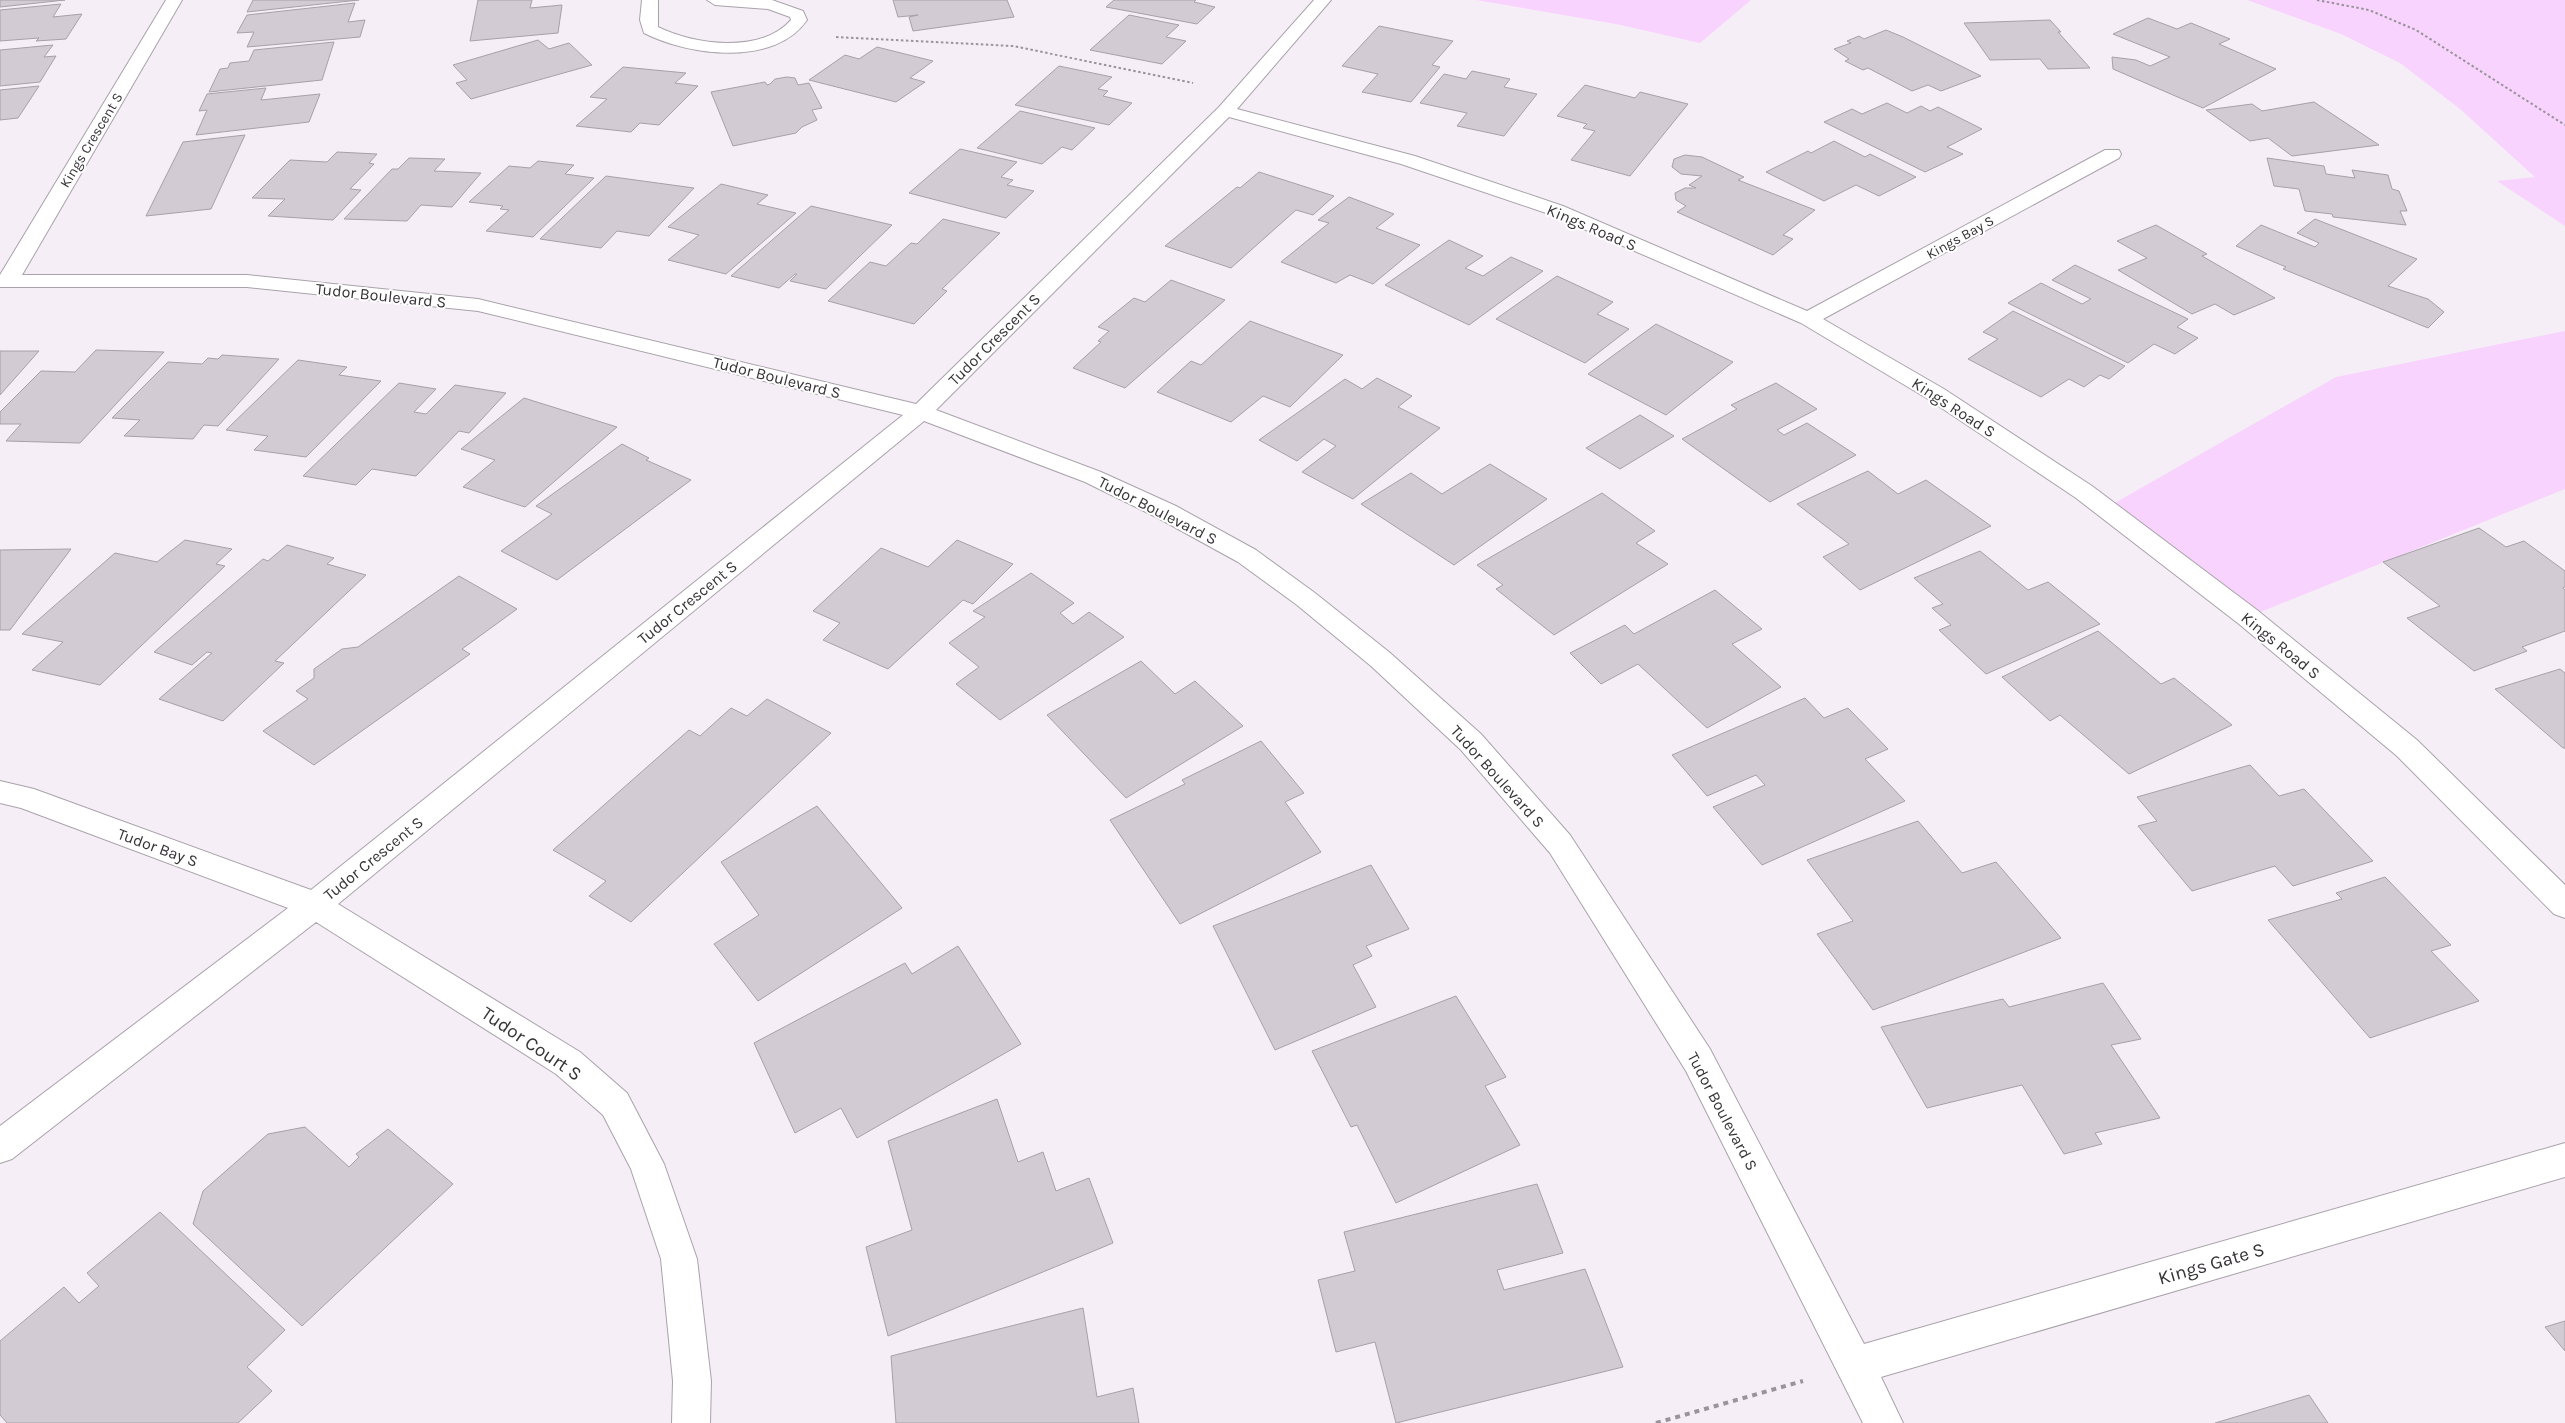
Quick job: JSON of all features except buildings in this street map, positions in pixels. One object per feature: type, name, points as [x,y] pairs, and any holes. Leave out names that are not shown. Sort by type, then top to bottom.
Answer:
[{"type":"street","name":"Kings Crescent S","points":[[4,281],[174,0]]},
{"type":"street","points":[[650,0],[648,20],[650,30],[660,37],[678,42],[731,47],[766,43],[788,34],[799,20],[797,14],[789,10],[764,4],[715,0]]},
{"type":"street","name":"Tudor Crescent S","points":[[0,1147],[315,905],[922,412],[1225,111],[1323,0]]},
{"type":"street","name":"Kings Road S","points":[[1225,111],[1408,160],[1556,210],[1808,320],[1936,394],[2084,492],[2222,596],[2407,748],[2565,905]]},
{"type":"street","name":"Kings Bay S","points":[[1808,320],[2112,154]]},
{"type":"street","name":"Tudor Boulevard S","points":[[4,281],[247,281],[478,304],[922,412],[1093,477],[1167,512],[1247,556],[1306,599],[1380,659],[1471,742],[1560,844],[1698,1060],[1856,1365],[1884,1423]]},
{"type":"street","name":"Tudor Bay S","points":[[0,792],[24,797],[315,905]]},
{"type":"street","name":"Tudor Court S","points":[[315,905],[568,1063],[615,1104],[647,1164],[679,1259],[692,1382],[691,1423]]},
{"type":"street","name":"Kings Gate S","points":[[1856,1365],[2565,1160]]},
{"type":"path","points":[[2317,0],[2369,10],[2416,30],[2565,125]]},
{"type":"path","points":[[788,34],[1013,46],[1241,93]]},
{"type":"path","points":[[1656,1423],[1856,1365]]},
{"type":"shaded area","points":[[1476,0],[1751,0],[1700,43],[1616,24]]},
{"type":"shaded area","points":[[2247,0],[2565,0],[2565,226],[2497,181],[2535,177],[2460,109],[2400,63],[2341,34]]},
{"type":"shaded area","points":[[2565,331],[2565,489],[2248,617],[2106,508],[2336,377]]}]
